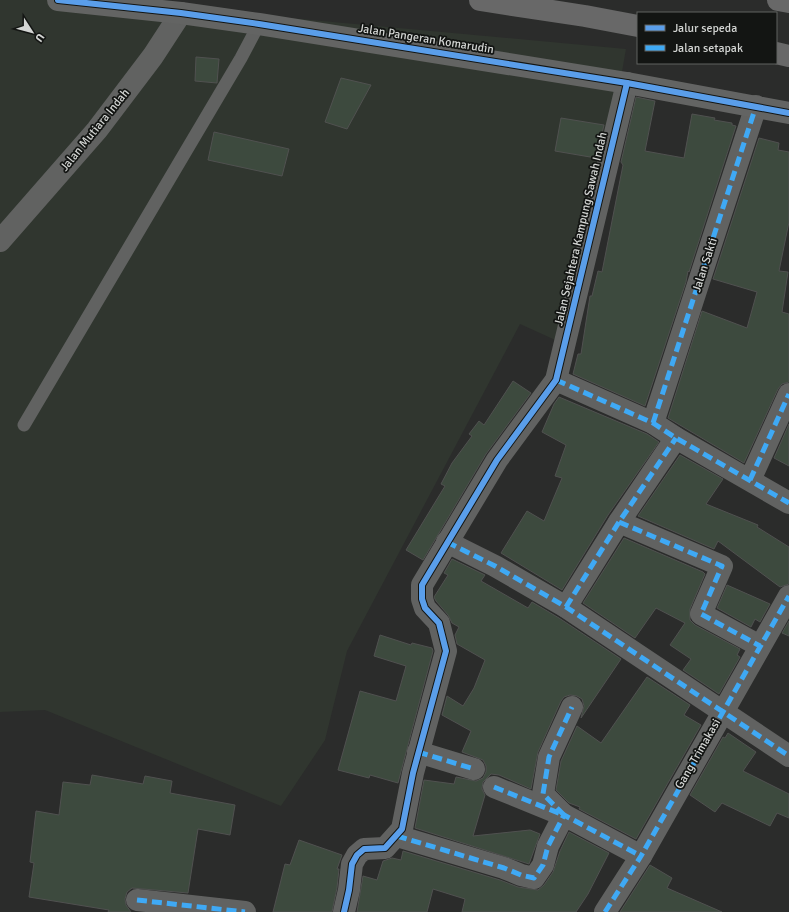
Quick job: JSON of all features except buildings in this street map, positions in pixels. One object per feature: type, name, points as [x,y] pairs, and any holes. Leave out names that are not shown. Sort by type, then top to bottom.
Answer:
[{"type":"highway","points":[[480,0],[585,16],[637,26]]},
{"type":"highway","points":[[778,0],[789,2]]},
{"type":"highway","points":[[777,53],[789,56]]},
{"type":"street","name":"Jalan Pangeran Komarudin","points":[[58,0],[181,13],[259,24],[627,83],[789,113]]},
{"type":"street","name":"Jalan Mutiara Indah","points":[[0,241],[97,130],[153,56],[181,13]]},
{"type":"street","name":"Jalan Sejahtera Kampung Sawah Indah","points":[[556,380],[627,83]]},
{"type":"street","name":"Jalan Sakti","points":[[653,423],[756,106]]},
{"type":"street","points":[[344,912],[350,890],[352,864],[357,855],[364,849],[385,848],[402,829],[418,752],[446,651],[439,623],[429,613],[424,603],[422,585],[497,460],[556,380],[653,423],[676,438],[789,503]]},
{"type":"street","points":[[750,480],[789,394]]},
{"type":"street","points":[[566,607],[619,522],[676,438]]},
{"type":"street","points":[[619,522],[722,566],[701,614],[760,646]]},
{"type":"street","points":[[447,542],[495,566],[566,607],[789,756]]},
{"type":"street","name":"Gang Trimakasi","points":[[605,912],[641,856],[789,596]]},
{"type":"street","points":[[564,815],[543,794],[549,757],[572,708]]},
{"type":"street","points":[[418,752],[474,769]]},
{"type":"street","points":[[494,787],[564,815],[641,856]]},
{"type":"street","points":[[397,836],[534,878],[543,864],[548,846],[564,815]]},
{"type":"street","points":[[137,900],[245,912]]},
{"type":"lane","points":[[24,425],[241,58],[259,24]]},
{"type":"shaded area","points":[[0,0],[95,0],[626,49],[573,348],[520,324],[347,651],[325,740],[281,806],[45,710],[0,712]]},
{"type":"marked path","points":[[653,423],[756,106]]},
{"type":"marked path","points":[[556,380],[653,423],[676,438],[789,503]]},
{"type":"marked path","points":[[750,480],[789,394]]},
{"type":"marked path","points":[[566,607],[619,522],[676,438]]},
{"type":"marked path","points":[[619,522],[722,566],[701,614],[760,646]]},
{"type":"marked path","points":[[447,542],[495,566],[566,607],[789,756]]},
{"type":"marked path","points":[[605,912],[641,856],[789,596]]},
{"type":"marked path","points":[[564,815],[543,794],[549,757],[572,707]]},
{"type":"marked path","points":[[418,752],[474,769]]},
{"type":"marked path","points":[[494,787],[561,814]]},
{"type":"marked path","points":[[397,836],[534,878],[543,865],[548,846],[564,815],[641,856]]},
{"type":"marked path","points":[[137,900],[245,912]]},
{"type":"cycle path","points":[[58,0],[181,13],[259,24],[627,83],[789,113]]},
{"type":"cycle path","points":[[344,912],[349,890],[352,864],[357,855],[364,849],[385,848],[402,829],[413,773],[446,651],[439,623],[425,608],[422,599],[422,585],[497,460],[556,380],[627,83]]}]
